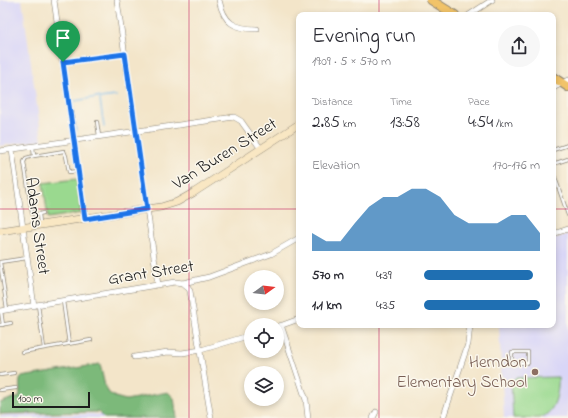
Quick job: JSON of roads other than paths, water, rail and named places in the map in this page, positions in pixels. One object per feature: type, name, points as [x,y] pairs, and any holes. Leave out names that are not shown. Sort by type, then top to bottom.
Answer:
[{"type":"main road","points":[[431,0],[450,12]]},
{"type":"main road","points":[[556,78],[566,83]]},
{"type":"street","points":[[54,0],[85,219]]},
{"type":"street","points":[[117,0],[158,285]]},
{"type":"street","points":[[219,0],[224,17],[234,26],[244,29],[257,29]]},
{"type":"street","points":[[474,12],[492,0]]},
{"type":"street","points":[[63,62],[125,54]]},
{"type":"street","points":[[556,87],[566,83]]},
{"type":"street","points":[[0,151],[234,118],[242,121],[260,149]]},
{"type":"street","name":"Van Buren Street","points":[[0,231],[85,219],[170,204],[185,198],[296,126]]},
{"type":"street","name":"Adams Street","points":[[12,150],[36,306]]},
{"type":"street","points":[[556,233],[568,230]]},
{"type":"street","name":"Grant Street","points":[[0,311],[175,282],[183,283],[210,277],[271,254],[296,240]]},
{"type":"street","points":[[183,283],[190,291],[201,350],[211,418]]},
{"type":"street","points":[[284,324],[296,320]]},
{"type":"street","points":[[443,418],[468,344],[470,328]]},
{"type":"street","points":[[134,357],[168,352],[201,350],[244,337]]},
{"type":"street","points":[[284,340],[306,400],[308,418]]},
{"type":"street","points":[[373,418],[376,412]]},
{"type":"lane","points":[[98,122],[99,136]]},
{"type":"lane","points":[[556,149],[568,145]]},
{"type":"lane","points":[[33,147],[34,156]]},
{"type":"lane","points":[[43,213],[35,215],[32,213],[24,162],[26,158],[64,151],[69,172],[78,171]]},
{"type":"lane","points":[[556,163],[568,159]]},
{"type":"lane","points":[[556,181],[568,215]]},
{"type":"lane","points":[[39,214],[40,225]]},
{"type":"lane","points":[[8,310],[0,262],[28,258]]},
{"type":"lane","points":[[63,301],[69,344]]},
{"type":"lane","points":[[36,306],[44,348]]},
{"type":"lane","points":[[0,311],[2,325],[11,323]]},
{"type":"lane","points":[[22,352],[91,340]]},
{"type":"lane","points":[[513,352],[528,352],[528,363],[512,363],[513,352]]},
{"type":"lane","points":[[0,375],[14,373]]},
{"type":"lane","points":[[0,390],[16,388]]},
{"type":"waterway","points":[[75,101],[97,97],[116,96]]},
{"type":"waterway","points":[[100,100],[104,127]]},
{"type":"waterway","points":[[72,102],[74,119]]},
{"type":"waterway","points":[[75,121],[76,131]]},
{"type":"place","name":"Herndon Elementary School","points":[[535,372]]}]
